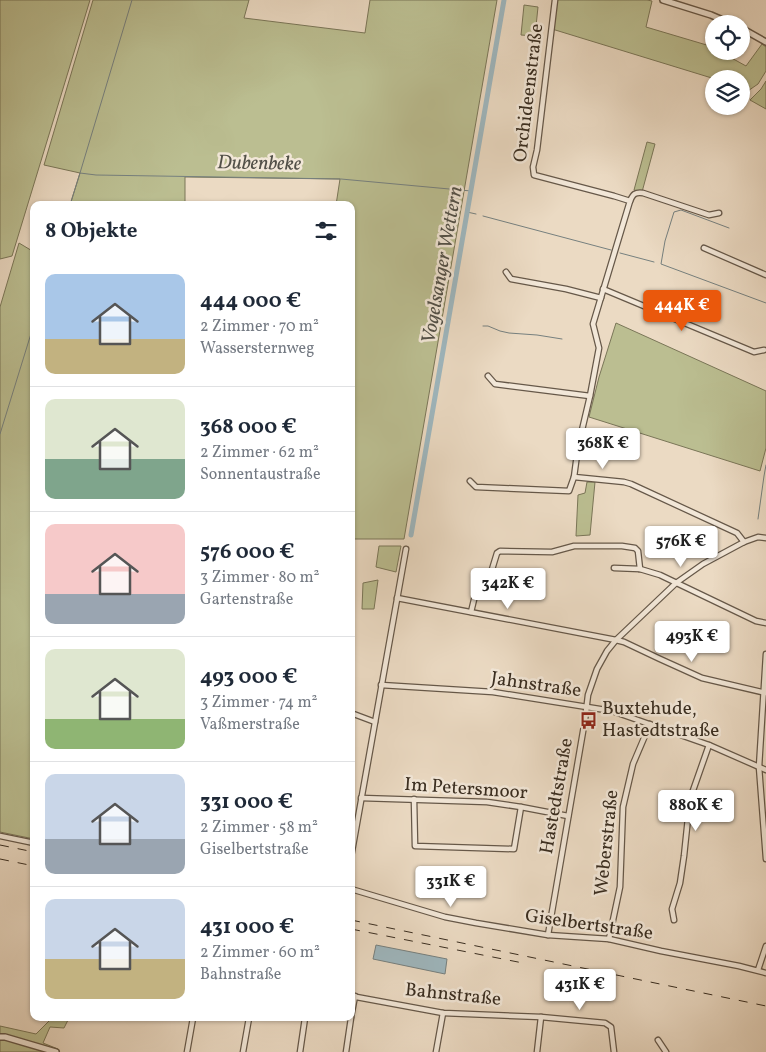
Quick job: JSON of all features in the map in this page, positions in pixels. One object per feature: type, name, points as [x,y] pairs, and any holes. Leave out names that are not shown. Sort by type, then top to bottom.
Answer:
[{"type":"street","name":"Orchideenstraße","points":[[555,0],[537,150],[533,167],[534,175],[630,201]]},
{"type":"street","points":[[663,0],[711,15]]},
{"type":"street","points":[[750,33],[766,42]]},
{"type":"street","points":[[470,481],[476,486],[569,491],[574,477],[578,447],[599,348],[593,324],[633,195],[636,192],[643,192],[710,215],[719,213]]},
{"type":"street","points":[[704,248],[766,275]]},
{"type":"street","points":[[506,272],[511,279],[566,289],[601,298]]},
{"type":"street","points":[[603,289],[754,352],[764,350]]},
{"type":"street","points":[[488,376],[495,384],[590,396]]},
{"type":"street","points":[[574,477],[631,484],[737,532],[744,542]]},
{"type":"street","name":"Hastedtstraße","points":[[548,935],[588,695],[597,669],[616,640],[676,583],[702,564],[744,542],[758,537],[766,538]]},
{"type":"street","points":[[471,612],[480,579],[490,576],[497,553],[500,551],[552,552],[578,546],[622,546],[635,548],[638,551],[640,568]]},
{"type":"street","points":[[355,833],[406,549]]},
{"type":"street","points":[[614,568],[640,568],[660,575],[756,621],[766,623]]},
{"type":"street","points":[[397,598],[624,642],[702,678],[764,692]]},
{"type":"street","points":[[766,654],[759,767],[766,859]]},
{"type":"street","name":"Jahnstraße","points":[[381,686],[493,692],[612,711],[709,744],[766,770]]},
{"type":"street","points":[[355,715],[375,722]]},
{"type":"street","name":"Weberstraße","points":[[608,939],[620,887],[623,808],[631,769],[650,724]]},
{"type":"street","points":[[674,920],[672,909],[681,875],[690,798],[709,744]]},
{"type":"street","name":"Im Petersmoor","points":[[361,798],[487,802],[568,816]]},
{"type":"street","points":[[414,800],[415,846],[514,849],[521,807]]},
{"type":"street","points":[[0,836],[30,842]]},
{"type":"street","name":"Giselbertstraße","points":[[355,890],[445,916],[548,935],[608,939],[766,972]]},
{"type":"street","points":[[758,970],[766,946]]},
{"type":"street","name":"Bahnstraße","points":[[355,996],[443,1012],[541,1017],[605,1023],[611,1027],[614,1052]]},
{"type":"street","points":[[436,1052],[443,1012]]},
{"type":"street","points":[[537,1052],[541,1017]]},
{"type":"street","points":[[188,1052],[193,1021]]},
{"type":"street","points":[[243,1052],[248,1021]]},
{"type":"street","points":[[300,1052],[305,1021]]},
{"type":"street","points":[[346,1052],[350,1021]]},
{"type":"street","points":[[0,1037],[56,1052]]},
{"type":"street","points":[[658,1040],[666,1052]]},
{"type":"green space","points":[[0,0],[90,0],[12,256],[0,259]]},
{"type":"green space","points":[[93,0],[249,0],[244,18],[365,33],[370,0],[497,0],[404,539],[355,539],[355,201],[337,201],[340,179],[185,177],[185,201],[71,201],[80,173],[44,165]]},
{"type":"green space","points":[[557,0],[647,0],[652,1],[646,27],[705,45],[705,60],[735,60],[746,66],[762,44],[766,47],[766,71],[758,84],[750,90],[750,70],[705,70],[705,76],[552,29]]},
{"type":"green space","points":[[524,5],[538,7],[535,36],[521,35]]},
{"type":"green space","points":[[766,81],[766,109],[750,100]]},
{"type":"green space","points":[[647,142],[655,144],[642,192],[634,190]]},
{"type":"green space","points":[[19,243],[30,250],[30,838],[0,832],[0,307]]},
{"type":"green space","points":[[616,323],[766,391],[766,448],[760,471],[589,417]]},
{"type":"green space","points":[[587,482],[595,482],[590,535],[576,536],[578,495],[585,493]]},
{"type":"green space","points":[[379,546],[401,546],[396,572],[376,567]]},
{"type":"green space","points":[[378,580],[374,609],[362,609],[363,583]]},
{"type":"green space","points":[[49,1021],[68,1021],[64,1028],[50,1027],[43,1043],[58,1049],[57,1052],[0,1052],[0,1026],[36,1034]]},
{"type":"water","points":[[376,945],[447,959],[445,974],[373,959]]},
{"type":"waterway","points":[[80,173],[132,0]]},
{"type":"waterway","name":"Vogelsanger Wettern","points":[[411,535],[504,0]]},
{"type":"waterway","name":"Dubenbeke","points":[[71,201],[80,173],[96,175],[341,179],[471,191]]},
{"type":"waterway","points":[[729,228],[681,210],[674,212],[665,241],[661,264],[766,303]]},
{"type":"waterway","points":[[467,212],[476,214]]},
{"type":"waterway","points":[[483,216],[611,250]]},
{"type":"waterway","points":[[620,253],[654,262]]},
{"type":"waterway","points":[[483,326],[509,333],[562,339]]},
{"type":"waterway","name":"Dubenbeke","points":[[0,434],[30,337]]},
{"type":"waterway","points":[[758,519],[766,465]]},
{"type":"railway","points":[[0,845],[30,851]]},
{"type":"railway","points":[[0,859],[30,865]]},
{"type":"railway","points":[[355,921],[766,1006]]},
{"type":"railway","points":[[355,930],[523,963]]},
{"type":"place","name":"Buxtehude, Hastedtstraße","points":[[588,720]]}]
